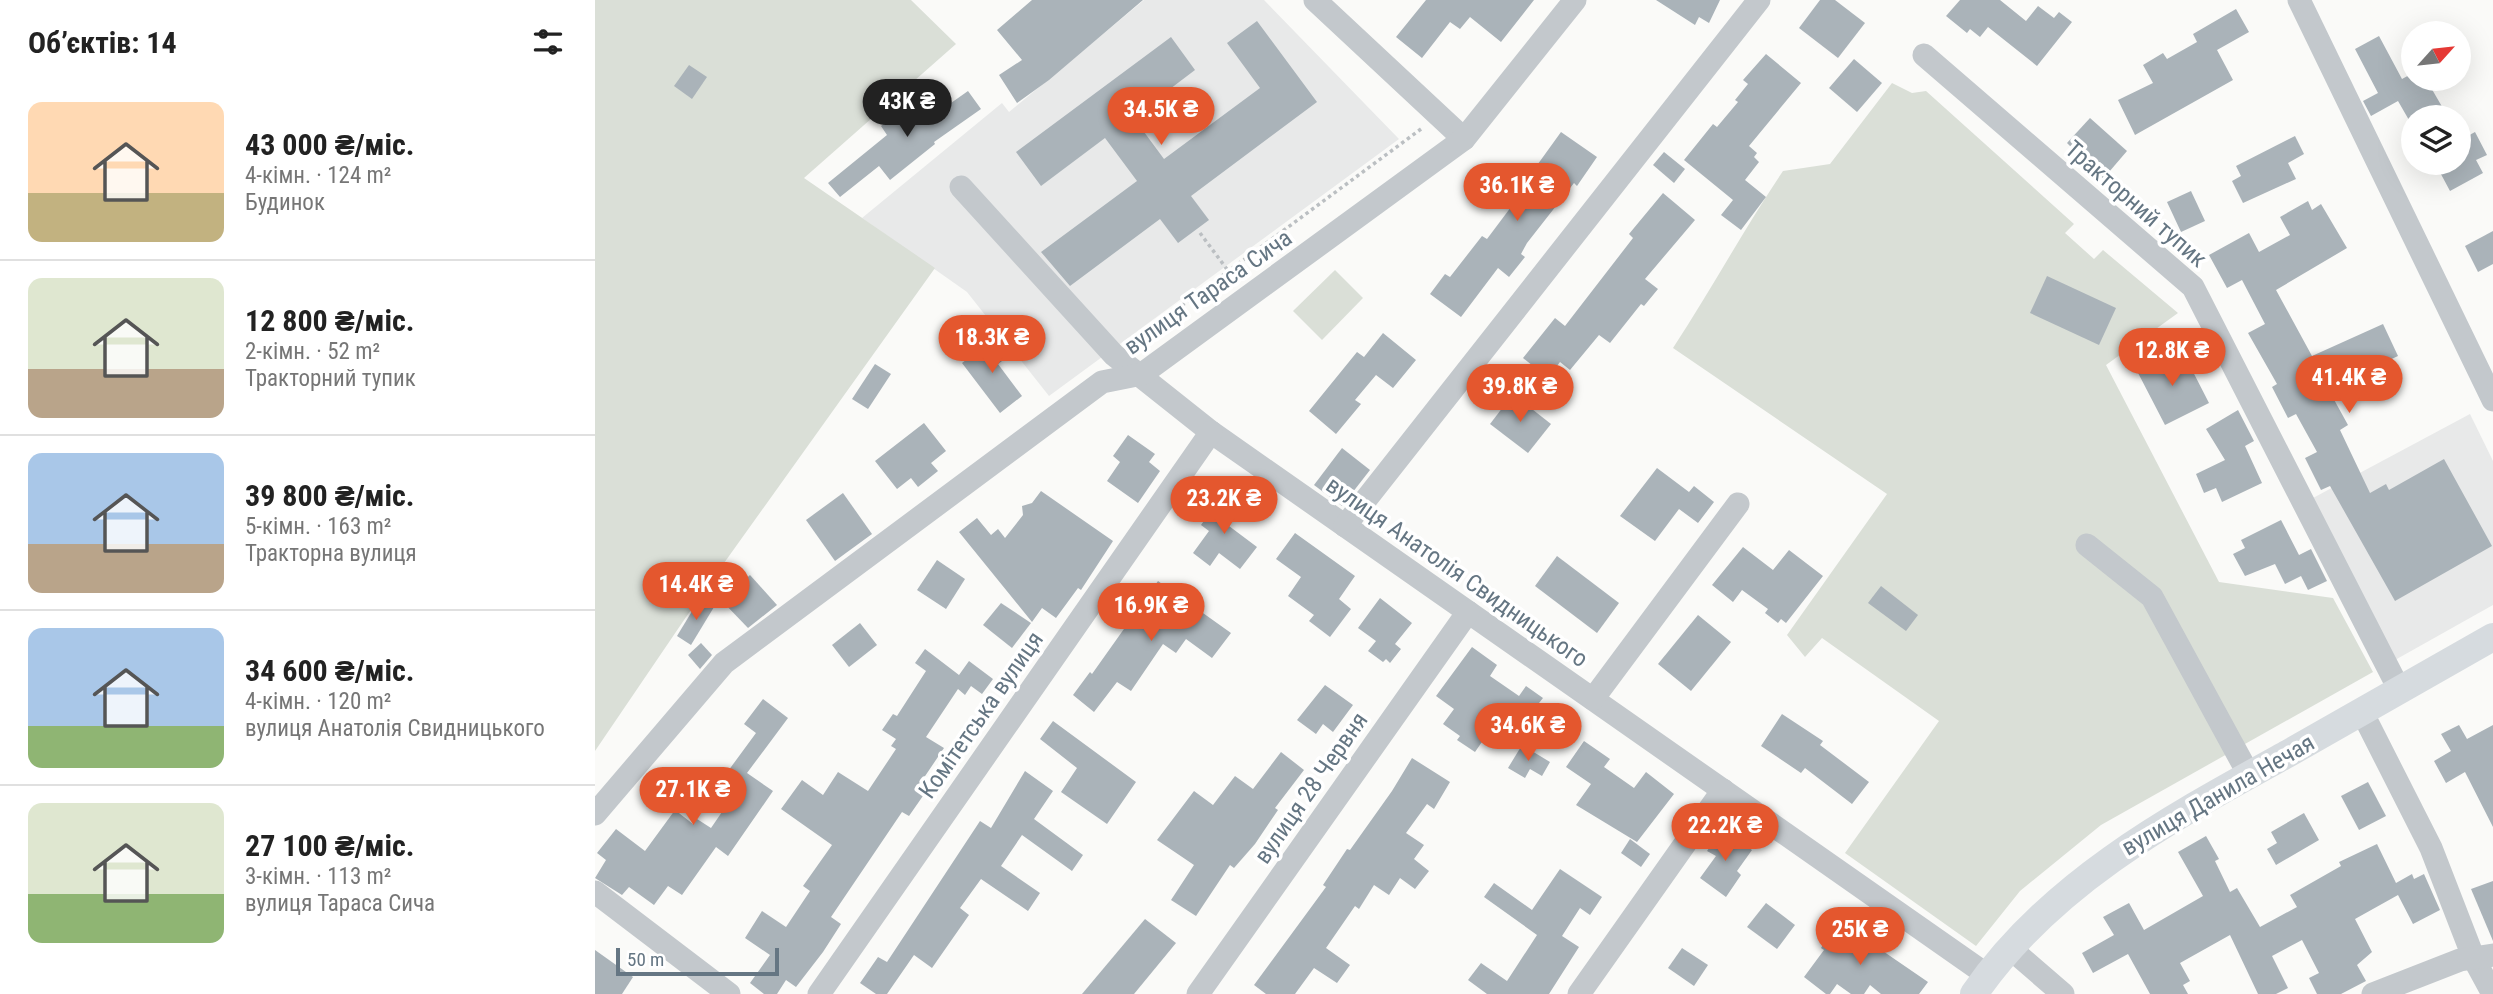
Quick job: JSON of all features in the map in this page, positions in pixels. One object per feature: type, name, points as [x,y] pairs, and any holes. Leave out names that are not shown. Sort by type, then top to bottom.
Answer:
[{"type":"main road","name":"вулиця Данила Нечая","points":[[1981,985],[2011,948],[2097,868],[2153,829],[2493,637]]},
{"type":"street","points":[[1315,0],[1464,139]]},
{"type":"street","name":"вулиця Тараса Сича","points":[[595,814],[724,663],[1102,382],[1142,374],[1249,299],[1464,139],[1575,0]]},
{"type":"street","points":[[1345,526],[1759,0]]},
{"type":"street","points":[[2299,0],[2493,400]]},
{"type":"street","name":"Тракторний тупик","points":[[1924,55],[2193,287],[2400,691]]},
{"type":"street","name":"вулиця Анатолія Свидницького","points":[[961,187],[1114,355],[1142,374],[1211,432],[1723,790],[1981,985]]},
{"type":"street","name":"Комітетська вулиця","points":[[819,994],[1211,432]]},
{"type":"street","points":[[1593,699],[1738,504]]},
{"type":"street","points":[[2087,545],[2152,597],[2249,775]]},
{"type":"street","name":"вулиця 28 Червня","points":[[1198,994],[1468,612]]},
{"type":"street","points":[[2362,712],[2484,957],[2493,994]]},
{"type":"street","points":[[1579,994],[1723,790]]},
{"type":"street","points":[[595,892],[729,994]]},
{"type":"street","points":[[2011,948],[2063,994]]},
{"type":"street","points":[[2373,994],[2460,960],[2484,957]]},
{"type":"path","points":[[1114,355],[1440,116]]},
{"type":"path","points":[[1200,233],[1249,299]]},
{"type":"shaded area","points":[[595,0],[911,0],[956,44],[804,178],[935,268],[699,598],[595,751]]},
{"type":"shaded area","points":[[1144,0],[1264,0],[1399,139],[1049,396],[967,292],[862,218],[1002,103],[1009,112]]},
{"type":"shaded area","points":[[1892,83],[1912,93],[1926,91],[2074,224],[2065,233],[2094,259],[2103,250],[2178,313],[2106,365],[2219,582],[2333,598],[2373,672],[2101,825],[2020,891],[1976,946],[1845,853],[1939,721],[1822,638],[1805,657],[1787,635],[1887,494],[1673,348],[1783,171],[1830,164]]},
{"type":"shaded area","points":[[1335,270],[1363,298],[1322,340],[1293,311]]},
{"type":"shaded area","points":[[2470,414],[2493,461],[2493,605],[2395,660],[2313,498]]},
{"type":"building","points":[[1032,0],[1143,0],[1049,80],[1017,103],[999,75],[1022,60],[997,30]]},
{"type":"building","points":[[1426,0],[1534,0],[1501,42],[1470,17],[1460,29],[1450,22],[1422,58],[1396,37]]},
{"type":"building","points":[[1656,0],[1720,0],[1709,23],[1699,17],[1695,25]]},
{"type":"building","points":[[1820,0],[1835,0],[1865,23],[1838,58],[1799,28]]},
{"type":"building","points":[[1960,0],[2000,0],[2026,21],[2038,6],[2054,18],[2059,12],[2072,22],[2037,66],[1988,27],[1980,37],[1970,29],[1967,33],[1946,16]]},
{"type":"building","points":[[2236,9],[2249,32],[2217,50],[2233,80],[2135,135],[2118,100],[2153,83],[2143,65],[2163,53],[2167,59],[2197,42],[2193,34]]},
{"type":"building","points":[[1257,21],[1317,102],[1191,196],[1209,220],[1178,243],[1160,219],[1070,286],[1041,252],[1137,181],[1105,138],[1041,186],[1016,152],[1171,37],[1195,70],[1133,117],[1164,159],[1260,88],[1227,43]]},
{"type":"building","points":[[2379,36],[2401,77],[2401,91],[2433,91],[2441,105],[2401,106],[2398,101],[2371,116],[2363,101],[2378,93],[2355,49]]},
{"type":"building","points":[[1766,54],[1801,83],[1749,146],[1757,153],[1754,157],[1759,162],[1745,180],[1766,197],[1741,230],[1721,215],[1733,200],[1684,160],[1713,124],[1717,127],[1738,102],[1735,100],[1748,84],[1743,80]]},
{"type":"building","points":[[1854,59],[1882,83],[1857,112],[1829,88]]},
{"type":"building","points":[[689,65],[707,77],[692,99],[674,86]]},
{"type":"building","points":[[968,91],[981,109],[934,142],[935,144],[890,180],[879,166],[840,197],[828,183],[887,135],[881,126],[905,106],[912,115],[943,92],[951,103]]},
{"type":"building","points":[[2090,118],[2127,151],[2103,179],[2067,143]]},
{"type":"building","points":[[1561,132],[1597,157],[1577,186],[1574,183],[1527,243],[1521,254],[1525,257],[1509,277],[1498,268],[1461,317],[1430,294],[1445,274],[1450,277],[1482,236],[1487,239],[1511,207],[1505,202],[1513,192],[1510,189],[1524,171],[1530,175]]},
{"type":"building","points":[[2475,132],[2487,155],[2476,160],[2483,173],[2450,191],[2441,175],[2471,175],[2471,134]]},
{"type":"building","points":[[2295,136],[2304,154],[2288,163],[2296,179],[2243,203],[2232,181],[2241,176],[2236,166]]},
{"type":"building","points":[[1664,152],[1685,169],[1674,183],[1653,165]]},
{"type":"building","points":[[2191,191],[2205,221],[2181,232],[2167,202]]},
{"type":"building","points":[[1663,193],[1695,220],[1645,279],[1658,289],[1644,306],[1641,304],[1610,343],[1599,335],[1570,370],[1560,362],[1548,378],[1523,358],[1555,318],[1565,326],[1633,238],[1629,234]]},
{"type":"building","points":[[2308,201],[2312,210],[2321,204],[2347,248],[2276,290],[2312,356],[2383,324],[2398,356],[2360,374],[2354,360],[2321,376],[2348,425],[2340,430],[2370,493],[2386,484],[2389,490],[2444,459],[2492,546],[2395,601],[2330,486],[2321,490],[2305,458],[2317,452],[2296,414],[2288,418],[2272,387],[2277,384],[2248,333],[2265,324],[2242,280],[2227,288],[2209,255],[2249,233],[2259,252],[2290,235],[2280,217]]},
{"type":"building","points":[[2493,231],[2493,264],[2478,272],[2465,246]]},
{"type":"building","points":[[2047,276],[2116,308],[2099,345],[2030,313]]},
{"type":"building","points":[[1383,333],[1416,360],[1393,388],[1376,375],[1355,400],[1361,404],[1336,434],[1309,411],[1357,352],[1364,357]]},
{"type":"building","points":[[989,336],[1006,358],[998,364],[1022,396],[1000,413],[962,363],[975,353],[972,350]]},
{"type":"building","points":[[2169,352],[2178,369],[2189,364],[2209,403],[2165,425],[2136,369]]},
{"type":"building","points":[[875,364],[891,374],[868,409],[852,399]]},
{"type":"building","points":[[1513,394],[1551,424],[1528,453],[1490,424]]},
{"type":"building","points":[[2238,410],[2254,441],[2245,446],[2262,483],[2222,502],[2216,488],[2204,493],[2196,474],[2225,460],[2206,429]]},
{"type":"building","points":[[924,423],[946,451],[931,463],[938,471],[918,487],[911,478],[897,489],[875,461]]},
{"type":"building","points":[[1128,435],[1155,454],[1149,462],[1160,471],[1138,503],[1107,481],[1120,462],[1113,456]]},
{"type":"building","points":[[1342,448],[1370,470],[1342,506],[1314,485]]},
{"type":"building","points":[[1657,468],[1689,492],[1694,486],[1714,502],[1698,523],[1679,509],[1655,541],[1620,516]]},
{"type":"building","points":[[1041,491],[1113,541],[1081,590],[1078,588],[1056,618],[1042,608],[1032,622],[959,532],[977,518],[991,535],[998,529],[1005,538],[1023,515],[1022,506],[1032,503]]},
{"type":"building","points":[[843,493],[872,534],[835,561],[806,520]]},
{"type":"building","points":[[1223,495],[1242,509],[1229,526],[1257,547],[1240,569],[1219,553],[1210,566],[1193,553],[1209,531],[1201,525]]},
{"type":"building","points":[[2281,520],[2299,555],[2311,549],[2327,581],[2308,590],[2301,576],[2285,584],[2275,564],[2245,576],[2233,554],[2245,548],[2241,540]]},
{"type":"building","points":[[1295,533],[1355,576],[1339,599],[1351,609],[1330,637],[1309,621],[1314,615],[1288,596],[1301,577],[1276,559]]},
{"type":"building","points":[[1743,547],[1773,570],[1789,550],[1823,576],[1786,623],[1781,619],[1778,623],[1765,613],[1768,609],[1742,590],[1733,602],[1712,585]]},
{"type":"building","points":[[1557,556],[1619,603],[1597,633],[1535,586]]},
{"type":"building","points":[[937,560],[965,579],[946,609],[917,590]]},
{"type":"building","points":[[750,575],[777,605],[748,628],[722,601]]},
{"type":"building","points":[[1158,581],[1231,633],[1212,658],[1186,639],[1176,653],[1163,644],[1131,691],[1117,682],[1094,712],[1073,695],[1090,672],[1092,674]]},
{"type":"building","points":[[1881,586],[1918,615],[1906,631],[1868,603]]},
{"type":"building","points":[[700,598],[714,607],[691,645],[677,636]]},
{"type":"building","points":[[1380,598],[1412,623],[1395,644],[1401,649],[1390,663],[1386,659],[1383,662],[1368,651],[1376,641],[1358,628]]},
{"type":"building","points":[[1001,603],[1031,623],[1012,648],[983,625]]},
{"type":"building","points":[[1698,615],[1731,642],[1691,691],[1658,664]]},
{"type":"building","points":[[860,623],[877,645],[849,667],[832,645]]},
{"type":"building","points":[[701,643],[712,655],[700,669],[688,655]]},
{"type":"building","points":[[1472,647],[1497,665],[1490,676],[1519,696],[1526,686],[1543,698],[1535,708],[1553,721],[1532,750],[1495,723],[1475,752],[1457,740],[1460,736],[1443,724],[1454,709],[1436,696]]},
{"type":"building","points":[[925,649],[959,675],[969,661],[993,679],[982,694],[971,686],[965,695],[958,689],[926,737],[944,748],[917,788],[925,793],[909,816],[902,812],[831,917],[841,924],[823,952],[796,987],[786,980],[777,994],[764,994],[750,983],[770,955],[745,938],[762,911],[786,927],[810,891],[803,886],[832,845],[781,809],[802,780],[823,795],[838,772],[868,791],[896,749],[891,746],[896,739],[882,730],[893,714],[897,716],[926,671],[915,663]]},
{"type":"building","points":[[1325,685],[1353,705],[1333,732],[1323,724],[1316,734],[1297,720]]},
{"type":"building","points":[[763,699],[788,718],[747,773],[773,791],[728,856],[716,847],[682,895],[668,886],[654,905],[629,887],[622,895],[595,878],[606,860],[597,853],[616,829],[645,851],[675,810],[693,824],[697,819],[711,828],[735,793],[720,782],[756,733],[744,724]]},
{"type":"building","points":[[1782,714],[1823,741],[1820,745],[1869,782],[1852,804],[1805,768],[1801,773],[1761,746]]},
{"type":"building","points":[[1053,721],[1136,782],[1107,824],[1061,792],[1077,768],[1040,739]]},
{"type":"building","points":[[2459,725],[2467,739],[2493,725],[2493,827],[2465,772],[2446,783],[2434,761],[2451,751],[2441,734]]},
{"type":"building","points":[[1584,741],[1610,759],[1604,767],[1634,788],[1646,772],[1674,794],[1637,842],[1576,805],[1591,784],[1566,767]]},
{"type":"building","points":[[1522,745],[1550,762],[1542,776],[1530,769],[1525,778],[1508,768]]},
{"type":"building","points":[[1281,752],[1304,770],[1275,808],[1278,810],[1255,844],[1234,868],[1230,865],[1196,916],[1171,900],[1194,865],[1157,840],[1194,791],[1213,805],[1235,776],[1253,789]]},
{"type":"building","points":[[1412,758],[1450,782],[1434,809],[1427,804],[1406,833],[1424,845],[1414,859],[1429,871],[1415,889],[1400,878],[1389,895],[1374,885],[1359,909],[1355,906],[1326,948],[1350,965],[1337,983],[1314,968],[1295,994],[1266,994],[1254,985],[1326,887],[1323,885],[1347,849],[1350,850]]},
{"type":"building","points":[[1025,771],[1053,791],[1034,819],[1083,855],[1072,871],[1022,835],[1001,866],[1040,893],[1028,911],[981,879],[960,908],[969,915],[932,968],[914,955],[887,994],[876,994],[860,983],[878,957],[887,962],[980,821],[991,828]]},
{"type":"building","points":[[2368,782],[2386,816],[2359,830],[2341,796]]},
{"type":"building","points":[[2304,813],[2319,840],[2276,865],[2267,849],[2277,843],[2271,832]]},
{"type":"building","points":[[1723,829],[1752,850],[1737,871],[1741,875],[1726,897],[1700,878],[1716,856],[1707,851]]},
{"type":"building","points":[[2206,836],[2219,859],[2215,861],[2230,892],[2237,888],[2260,927],[2297,907],[2290,895],[2341,866],[2339,862],[2377,844],[2396,883],[2412,874],[2414,879],[2424,874],[2440,910],[2413,924],[2398,895],[2355,919],[2372,952],[2357,965],[2366,981],[2341,994],[2317,994],[2309,978],[2319,973],[2302,940],[2272,956],[2288,988],[2276,994],[2258,994],[2230,935],[2180,963],[2190,981],[2183,985],[2188,994],[2150,994],[2128,954],[2093,973],[2082,953],[2114,935],[2103,917],[2129,903],[2144,930],[2203,896],[2178,852]]},
{"type":"building","points":[[1630,839],[1650,854],[1641,867],[1621,853]]},
{"type":"building","points":[[1560,869],[1602,897],[1590,915],[1580,908],[1562,936],[1579,947],[1549,994],[1487,994],[1468,980],[1481,963],[1507,981],[1537,935],[1484,897],[1494,883],[1532,910]]},
{"type":"building","points":[[2493,881],[2493,941],[2471,889]]},
{"type":"building","points":[[1766,903],[1795,925],[1777,949],[1747,927]]},
{"type":"building","points":[[1145,919],[1176,943],[1134,994],[1082,994]]},
{"type":"building","points":[[1839,921],[1928,982],[1919,994],[1881,994],[1870,985],[1864,994],[1851,994],[1837,984],[1830,994],[1826,994],[1804,977],[1824,950],[1821,948]]},
{"type":"building","points":[[1682,948],[1708,965],[1694,986],[1668,968]]},
{"type":"building","points":[[595,950],[633,977],[622,994],[595,994]]}]
